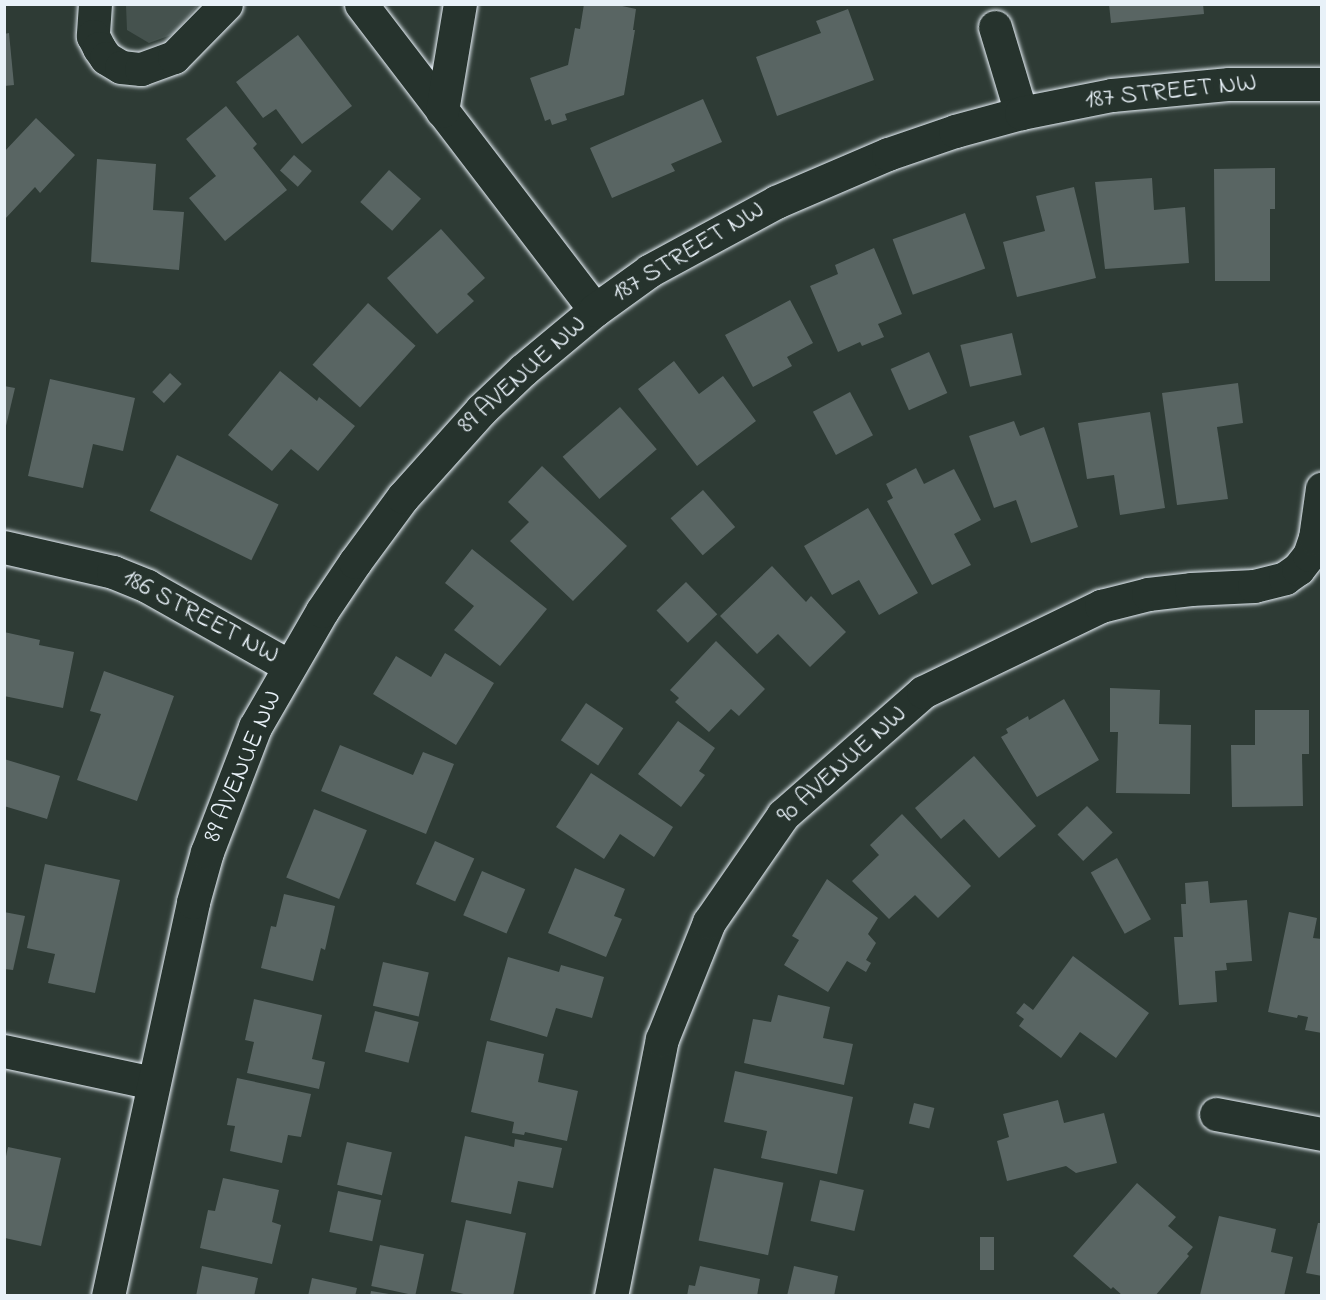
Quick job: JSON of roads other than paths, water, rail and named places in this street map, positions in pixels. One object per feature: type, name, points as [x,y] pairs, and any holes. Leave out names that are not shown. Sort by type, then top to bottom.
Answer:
[{"type":"street","points":[[95,4],[93,36],[106,58],[121,67],[141,69],[174,57],[226,4]]},
{"type":"street","name":"187 STREET NW","points":[[362,4],[595,310],[649,271],[786,197],[888,154],[955,131],[1021,113],[1112,95],[1173,87],[1229,84],[1322,84]]},
{"type":"street","points":[[442,111],[460,4]]},
{"type":"street","points":[[995,27],[1021,113]]},
{"type":"street","name":"89 AVENUE NW","points":[[108,1296],[180,955],[207,852],[255,727],[289,666],[355,562],[403,497],[437,457],[523,370],[595,310]]},
{"type":"street","name":"90 AVENUE NW","points":[[611,1296],[662,1039],[709,922],[783,815],[923,692],[1101,606],[1148,594],[1254,586],[1285,578],[1298,569],[1309,555],[1315,538],[1322,489]]},
{"type":"street","name":"186 STREET NW","points":[[4,547],[102,569],[147,586],[178,601],[289,666]]},
{"type":"street","points":[[4,1051],[153,1083]]},
{"type":"street","points":[[1215,1114],[1322,1134]]}]
